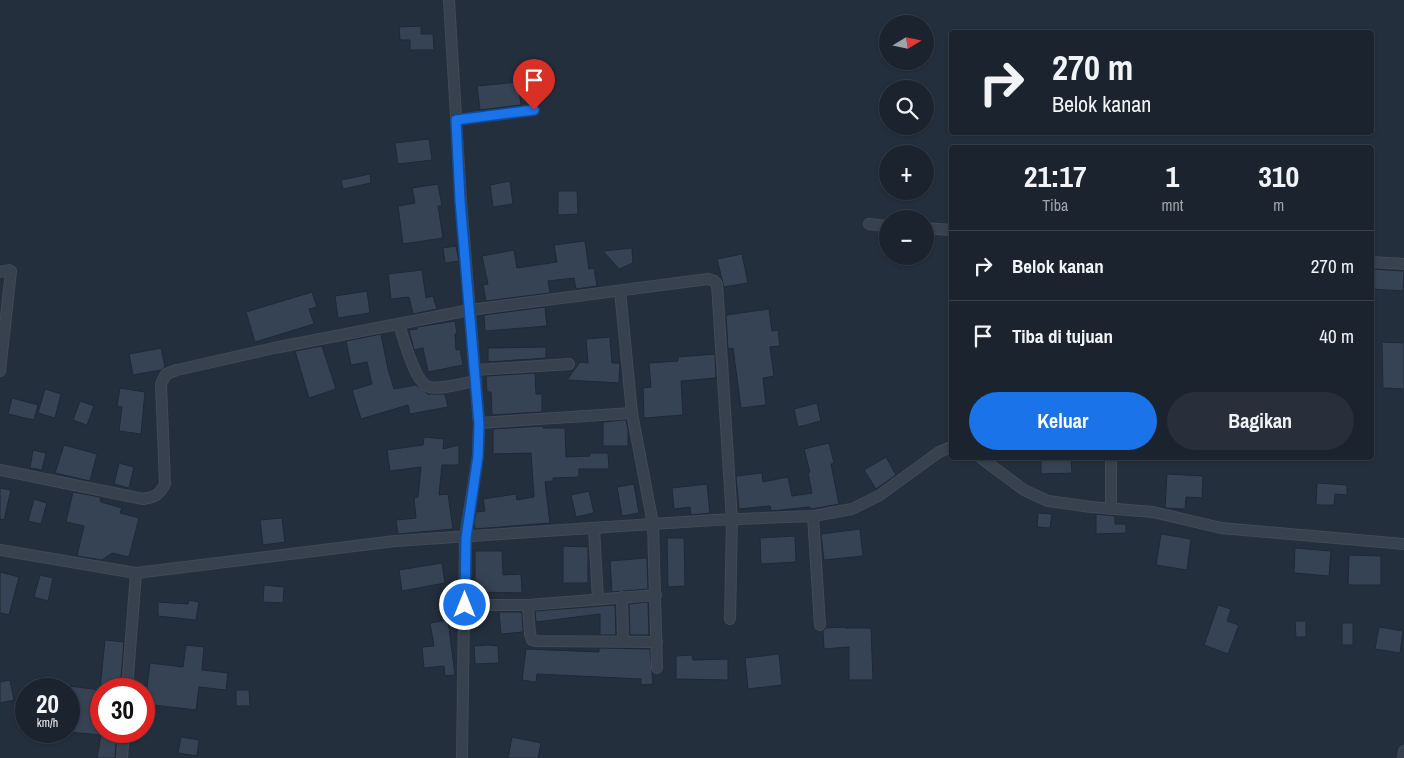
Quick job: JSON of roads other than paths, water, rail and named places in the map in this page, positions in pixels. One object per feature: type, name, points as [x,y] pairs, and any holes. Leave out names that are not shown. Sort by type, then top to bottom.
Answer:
[{"type":"street","points":[[449,0],[460,200],[479,424],[477,466],[466,538],[462,758]]},
{"type":"street","points":[[869,224],[879,225]]},
{"type":"street","points":[[934,229],[949,230]]},
{"type":"street","points":[[1374,262],[1404,264]]},
{"type":"street","points":[[0,272],[11,271],[0,371]]},
{"type":"street","points":[[0,470],[143,499],[155,497],[162,491],[165,484],[161,384],[166,374],[274,348],[470,310],[708,280],[714,281],[717,284],[732,520],[730,619]]},
{"type":"street","points":[[620,291],[632,413],[654,524],[658,668]]},
{"type":"street","points":[[399,324],[419,377],[430,388],[475,375],[569,364]]},
{"type":"street","points":[[479,424],[632,413]]},
{"type":"street","points":[[0,550],[136,572],[395,542],[654,524],[813,516],[852,509],[880,496],[939,452],[949,448]]},
{"type":"street","points":[[984,460],[1024,490],[1048,501],[1153,512],[1221,528],[1404,544]]},
{"type":"street","points":[[1111,460],[1111,509]]},
{"type":"street","points":[[813,516],[820,625]]},
{"type":"street","points":[[594,528],[598,599]]},
{"type":"street","points":[[128,678],[136,572]]},
{"type":"street","points":[[465,605],[528,605],[656,595]]},
{"type":"street","points":[[622,597],[623,641]]},
{"type":"street","points":[[528,605],[532,640],[658,642]]},
{"type":"street","points":[[122,758],[123,743]]},
{"type":"street","points":[[1403,758],[1404,751]]},
{"type":"lane","points":[[456,120],[534,110]]}]
